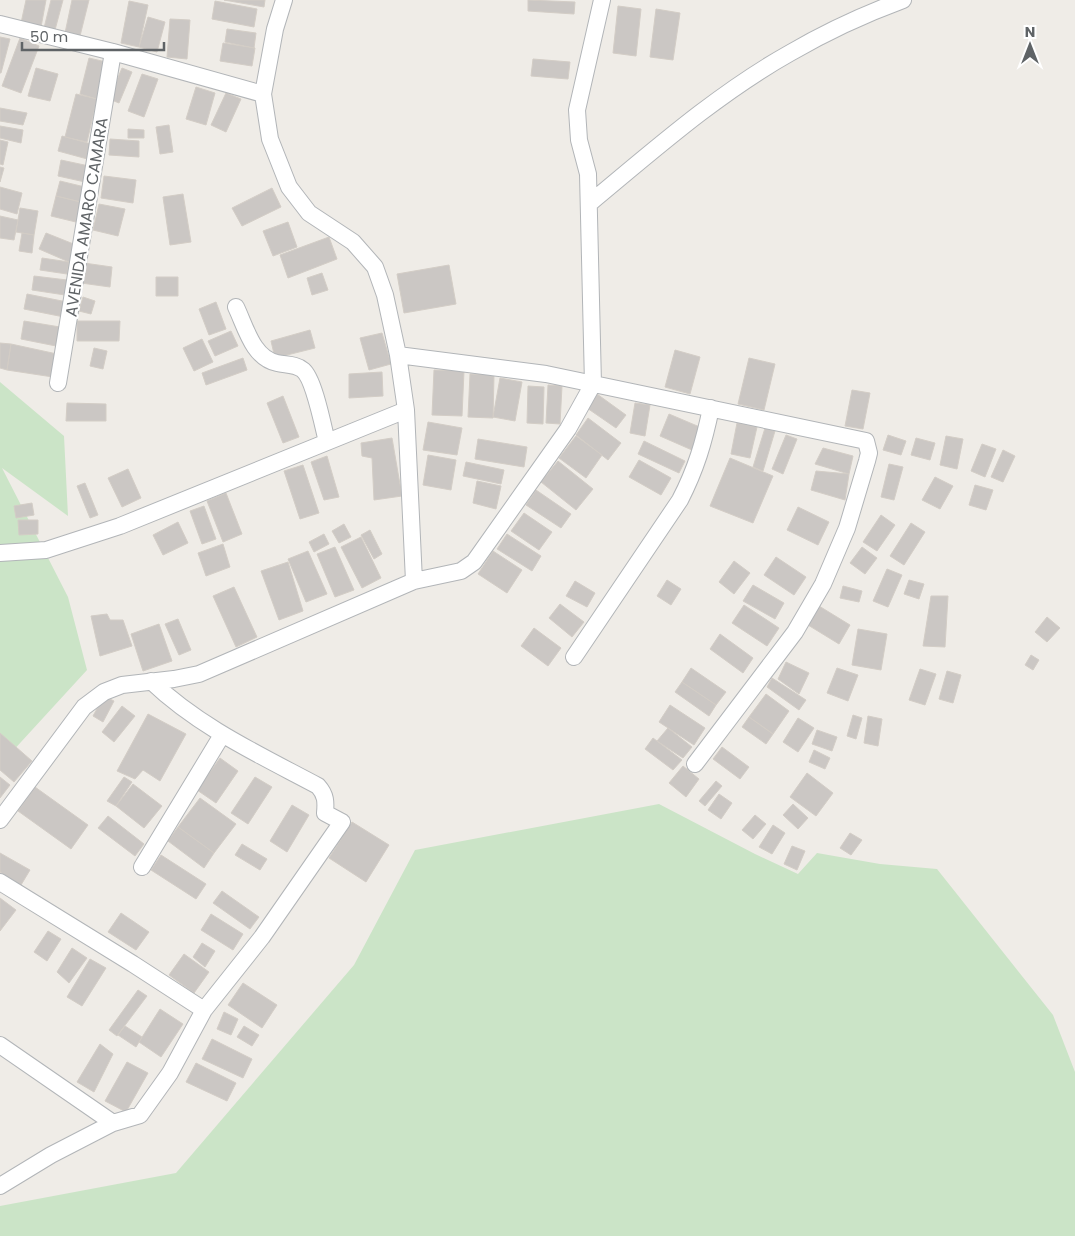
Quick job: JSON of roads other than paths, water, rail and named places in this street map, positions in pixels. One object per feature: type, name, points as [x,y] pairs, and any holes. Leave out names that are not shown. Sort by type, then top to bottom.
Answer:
[{"type":"street","points":[[284,0],[275,29],[263,94],[270,139],[289,187],[309,213],[353,242],[375,267],[385,296],[398,355],[406,410],[414,581]]},
{"type":"street","points":[[0,820],[84,707],[104,692],[122,685],[199,674],[414,581],[461,572],[474,562],[568,429],[593,384],[590,203],[588,174],[579,140],[577,110],[602,0]]},
{"type":"street","points":[[590,203],[670,137],[735,88],[790,52],[875,10],[903,0]]},
{"type":"street","points":[[0,24],[113,52],[263,94]]},
{"type":"street","name":"AVENIDA AMARO CAMARA","points":[[58,383],[113,52]]},
{"type":"street","points":[[236,308],[261,356],[278,364],[294,365],[303,369],[310,380],[327,442]]},
{"type":"street","points":[[398,355],[546,374],[866,441],[869,453],[847,528],[823,584],[795,632],[695,764]]},
{"type":"street","points":[[574,657],[680,500],[693,475],[704,443],[711,408]]},
{"type":"street","points":[[0,552],[46,550],[120,526],[406,410]]},
{"type":"street","points":[[0,1186],[51,1155],[113,1123],[140,1115],[170,1073],[204,1010],[262,937],[342,822],[325,814],[326,803],[324,793],[318,786],[222,735],[181,708],[151,681]]},
{"type":"street","points":[[142,867],[222,735]]},
{"type":"street","points":[[0,882],[204,1010]]},
{"type":"street","points":[[0,1045],[113,1123]]}]
